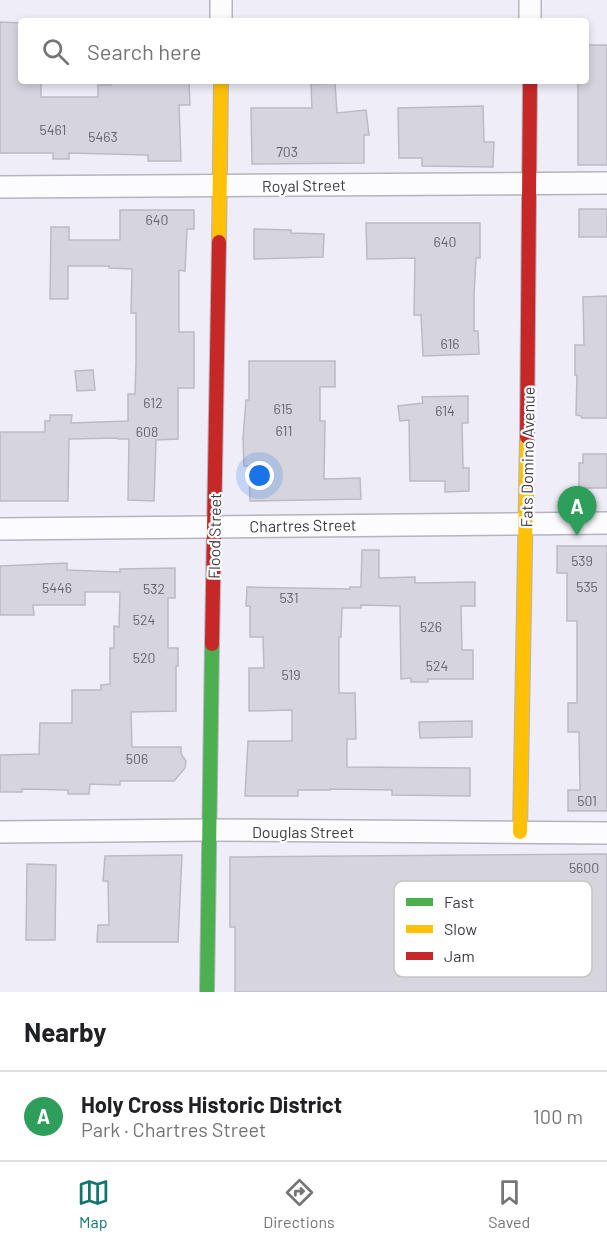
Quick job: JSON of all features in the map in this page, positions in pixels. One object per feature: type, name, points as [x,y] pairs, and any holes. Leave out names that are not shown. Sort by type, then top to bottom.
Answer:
[{"type":"street","points":[[221,0],[221,18]]},
{"type":"street","points":[[530,0],[530,18]]},
{"type":"street","name":"Flood Street","points":[[207,992],[221,84]]},
{"type":"street","name":"Fats Domino Avenue","points":[[520,832],[526,523],[530,84]]},
{"type":"street","name":"Royal Street","points":[[0,187],[607,183]]},
{"type":"street","name":"Chartres Street","points":[[0,529],[607,523]]},
{"type":"street","name":"Douglas Street","points":[[0,831],[607,832]]},
{"type":"building","points":[[0,22],[18,23],[18,84],[41,84],[41,97],[98,97],[98,85],[189,84],[190,105],[179,105],[181,161],[148,161],[148,155],[69,153],[69,159],[53,159],[53,153],[0,153]]},
{"type":"building","points":[[589,45],[607,45],[607,165],[578,165],[578,84],[589,84]]},
{"type":"building","points":[[311,84],[335,84],[337,113],[366,110],[369,135],[364,135],[364,163],[252,164],[251,108],[312,108]]},
{"type":"building","points":[[483,106],[484,142],[494,142],[493,167],[422,166],[422,158],[399,158],[398,108]]},
{"type":"building","points":[[579,209],[607,209],[607,237],[579,237]]},
{"type":"building","points":[[120,210],[194,210],[194,229],[187,229],[185,271],[179,270],[179,332],[194,332],[194,388],[178,388],[178,439],[156,440],[154,501],[128,500],[129,439],[117,438],[69,439],[68,501],[0,501],[0,432],[45,432],[45,421],[50,421],[50,415],[72,415],[71,423],[128,421],[128,394],[135,394],[136,362],[136,313],[131,313],[132,269],[109,268],[109,266],[68,266],[68,299],[50,299],[51,227],[69,227],[69,240],[120,240]]},
{"type":"building","points":[[366,223],[480,223],[480,258],[476,258],[474,295],[474,331],[478,331],[479,354],[423,356],[421,315],[414,315],[415,258],[367,259]]},
{"type":"building","points":[[254,229],[324,234],[323,257],[254,259]]},
{"type":"building","points":[[607,296],[607,418],[582,418],[576,415],[575,345],[584,345],[583,297]]},
{"type":"building","points":[[249,361],[335,361],[335,387],[320,387],[320,421],[325,421],[324,479],[360,478],[361,499],[250,501],[249,466],[244,466],[243,438],[246,400],[249,400]]},
{"type":"building","points":[[93,370],[95,390],[77,391],[75,371]]},
{"type":"building","points":[[468,396],[468,423],[462,423],[463,468],[469,468],[469,491],[445,492],[445,481],[410,481],[409,420],[400,421],[398,406],[423,403],[422,397]]},
{"type":"building","points":[[583,454],[607,454],[607,488],[579,488],[579,463],[583,463]]},
{"type":"building","points":[[557,546],[607,546],[607,811],[568,811],[568,790],[580,790],[579,732],[568,732],[568,703],[577,703],[577,621],[567,621],[567,573],[557,573]]},
{"type":"building","points":[[362,550],[379,550],[379,578],[415,577],[415,583],[475,582],[475,606],[461,606],[462,650],[473,650],[473,679],[428,679],[428,682],[411,682],[411,678],[401,679],[400,606],[361,605],[361,608],[342,608],[341,637],[339,637],[339,693],[355,693],[356,739],[347,739],[347,767],[470,768],[470,796],[392,795],[392,790],[330,789],[298,790],[298,796],[245,796],[248,741],[292,741],[292,710],[249,711],[249,668],[264,668],[263,637],[250,637],[250,606],[246,606],[247,587],[350,589],[350,587],[361,587]]},
{"type":"building","points":[[67,563],[67,570],[120,572],[120,569],[175,568],[175,598],[168,598],[168,648],[178,648],[176,711],[131,712],[132,747],[181,747],[181,754],[186,761],[185,768],[174,781],[120,781],[120,785],[90,784],[89,794],[68,794],[68,790],[22,789],[22,792],[0,792],[0,755],[39,754],[40,723],[72,723],[72,690],[101,690],[101,685],[110,684],[110,648],[114,648],[114,626],[119,627],[120,592],[85,592],[85,605],[33,605],[34,615],[0,615],[0,566]]},
{"type":"building","points":[[472,721],[472,737],[420,738],[419,722]]},
{"type":"building","points":[[607,854],[607,992],[235,992],[235,927],[230,927],[230,857]]},
{"type":"building","points":[[182,855],[178,942],[97,942],[98,925],[109,925],[108,881],[103,881],[105,856]]},
{"type":"building","points":[[27,864],[56,865],[55,940],[26,940]]},
{"type":"traffic: fast","points":[[207,992],[212,644]]},
{"type":"traffic: slow","points":[[219,242],[221,84]]},
{"type":"traffic: slow","points":[[520,832],[527,437]]},
{"type":"traffic: jam","points":[[527,437],[530,84]]},
{"type":"traffic: jam","points":[[212,644],[219,242]]},
{"type":"place","name":"Holy Cross Historic District","points":[[577,536]]}]
